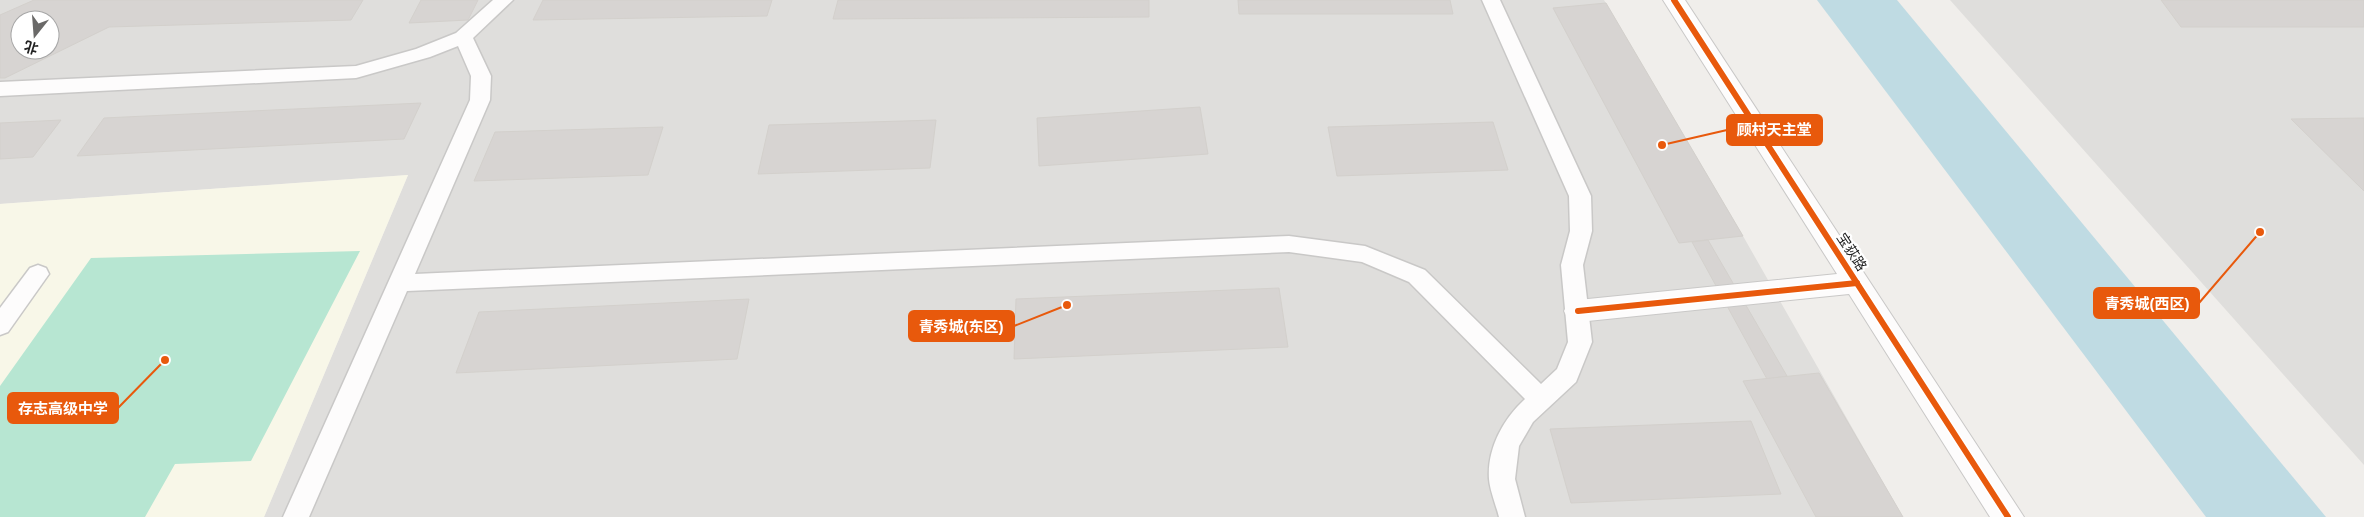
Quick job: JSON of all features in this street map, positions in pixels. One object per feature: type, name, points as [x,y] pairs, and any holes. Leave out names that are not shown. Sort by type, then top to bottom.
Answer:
[{"type":"street","name":"宝荻路","points":[[1674,0],[2008,517]]},
{"type":"street","points":[[1578,311],[1857,283]]},
{"type":"lane","points":[[0,88],[356,72],[422,53],[463,37],[504,0]]},
{"type":"lane","points":[[1491,0],[1580,196],[1581,231],[1572,265],[1580,342],[1567,375],[1524,415],[1506,444],[1502,479],[1512,517]]},
{"type":"lane","points":[[296,517],[480,100],[481,76],[463,37]]},
{"type":"lane","points":[[399,283],[1289,244],[1365,254],[1417,276],[1541,400]]},
{"type":"lane","points":[[0,326],[38,274]]},
{"type":"shaded area","points":[[0,0],[1604,0],[1743,236],[1903,517],[264,517],[408,175],[0,204]]},
{"type":"shaded area","points":[[1950,0],[2364,0],[2364,465]]},
{"type":"shaded area","points":[[408,175],[264,517],[0,517],[0,204]]},
{"type":"green space","points":[[360,251],[251,461],[175,464],[145,517],[0,517],[0,386],[91,258]]},
{"type":"water","points":[[1817,0],[1897,0],[2326,517],[2206,517]]},
{"type":"building","points":[[34,0],[363,0],[351,20],[109,27],[60,51],[60,10],[11,10]]},
{"type":"building","points":[[421,0],[478,0],[468,20],[409,23]]},
{"type":"building","points":[[543,0],[772,0],[767,16],[533,20]]},
{"type":"building","points":[[838,0],[1149,0],[1149,17],[833,19]]},
{"type":"building","points":[[1238,0],[1450,0],[1453,14],[1239,14]]},
{"type":"building","points":[[2161,0],[2364,0],[2364,27],[2181,27]]},
{"type":"building","points":[[1606,3],[1743,236],[1679,243],[1553,8]]},
{"type":"building","points":[[10,11],[10,60],[42,60],[5,78],[0,78],[0,15]]},
{"type":"building","points":[[421,103],[404,139],[77,156],[104,118]]},
{"type":"building","points":[[1200,107],[1208,154],[1039,166],[1037,118]]},
{"type":"building","points":[[2364,118],[2364,191],[2291,119]]},
{"type":"building","points":[[61,120],[33,157],[0,159],[0,123]]},
{"type":"building","points":[[936,120],[930,168],[758,174],[769,125]]},
{"type":"building","points":[[1493,122],[1508,170],[1337,176],[1328,127]]},
{"type":"building","points":[[663,127],[648,175],[474,181],[495,132]]},
{"type":"building","points":[[1708,240],[1787,376],[1767,379],[1692,242]]},
{"type":"building","points":[[1279,288],[1288,347],[1014,359],[1016,299]]},
{"type":"building","points":[[749,299],[737,359],[456,373],[479,312]]},
{"type":"building","points":[[1819,373],[1903,517],[1816,517],[1743,381]]},
{"type":"building","points":[[1751,421],[1781,494],[1571,503],[1550,429]]},
{"type":"cycle path","points":[[1674,0],[2008,517]]},
{"type":"cycle path","points":[[1578,311],[1857,283]]},
{"type":"place","name":"顾村天主堂","points":[[1662,145]]},
{"type":"place","name":"青秀城(西区)","points":[[2260,232]]},
{"type":"place","name":"青秀城(东区)","points":[[1067,305]]},
{"type":"place","name":"存志高级中学","points":[[165,360]]}]
